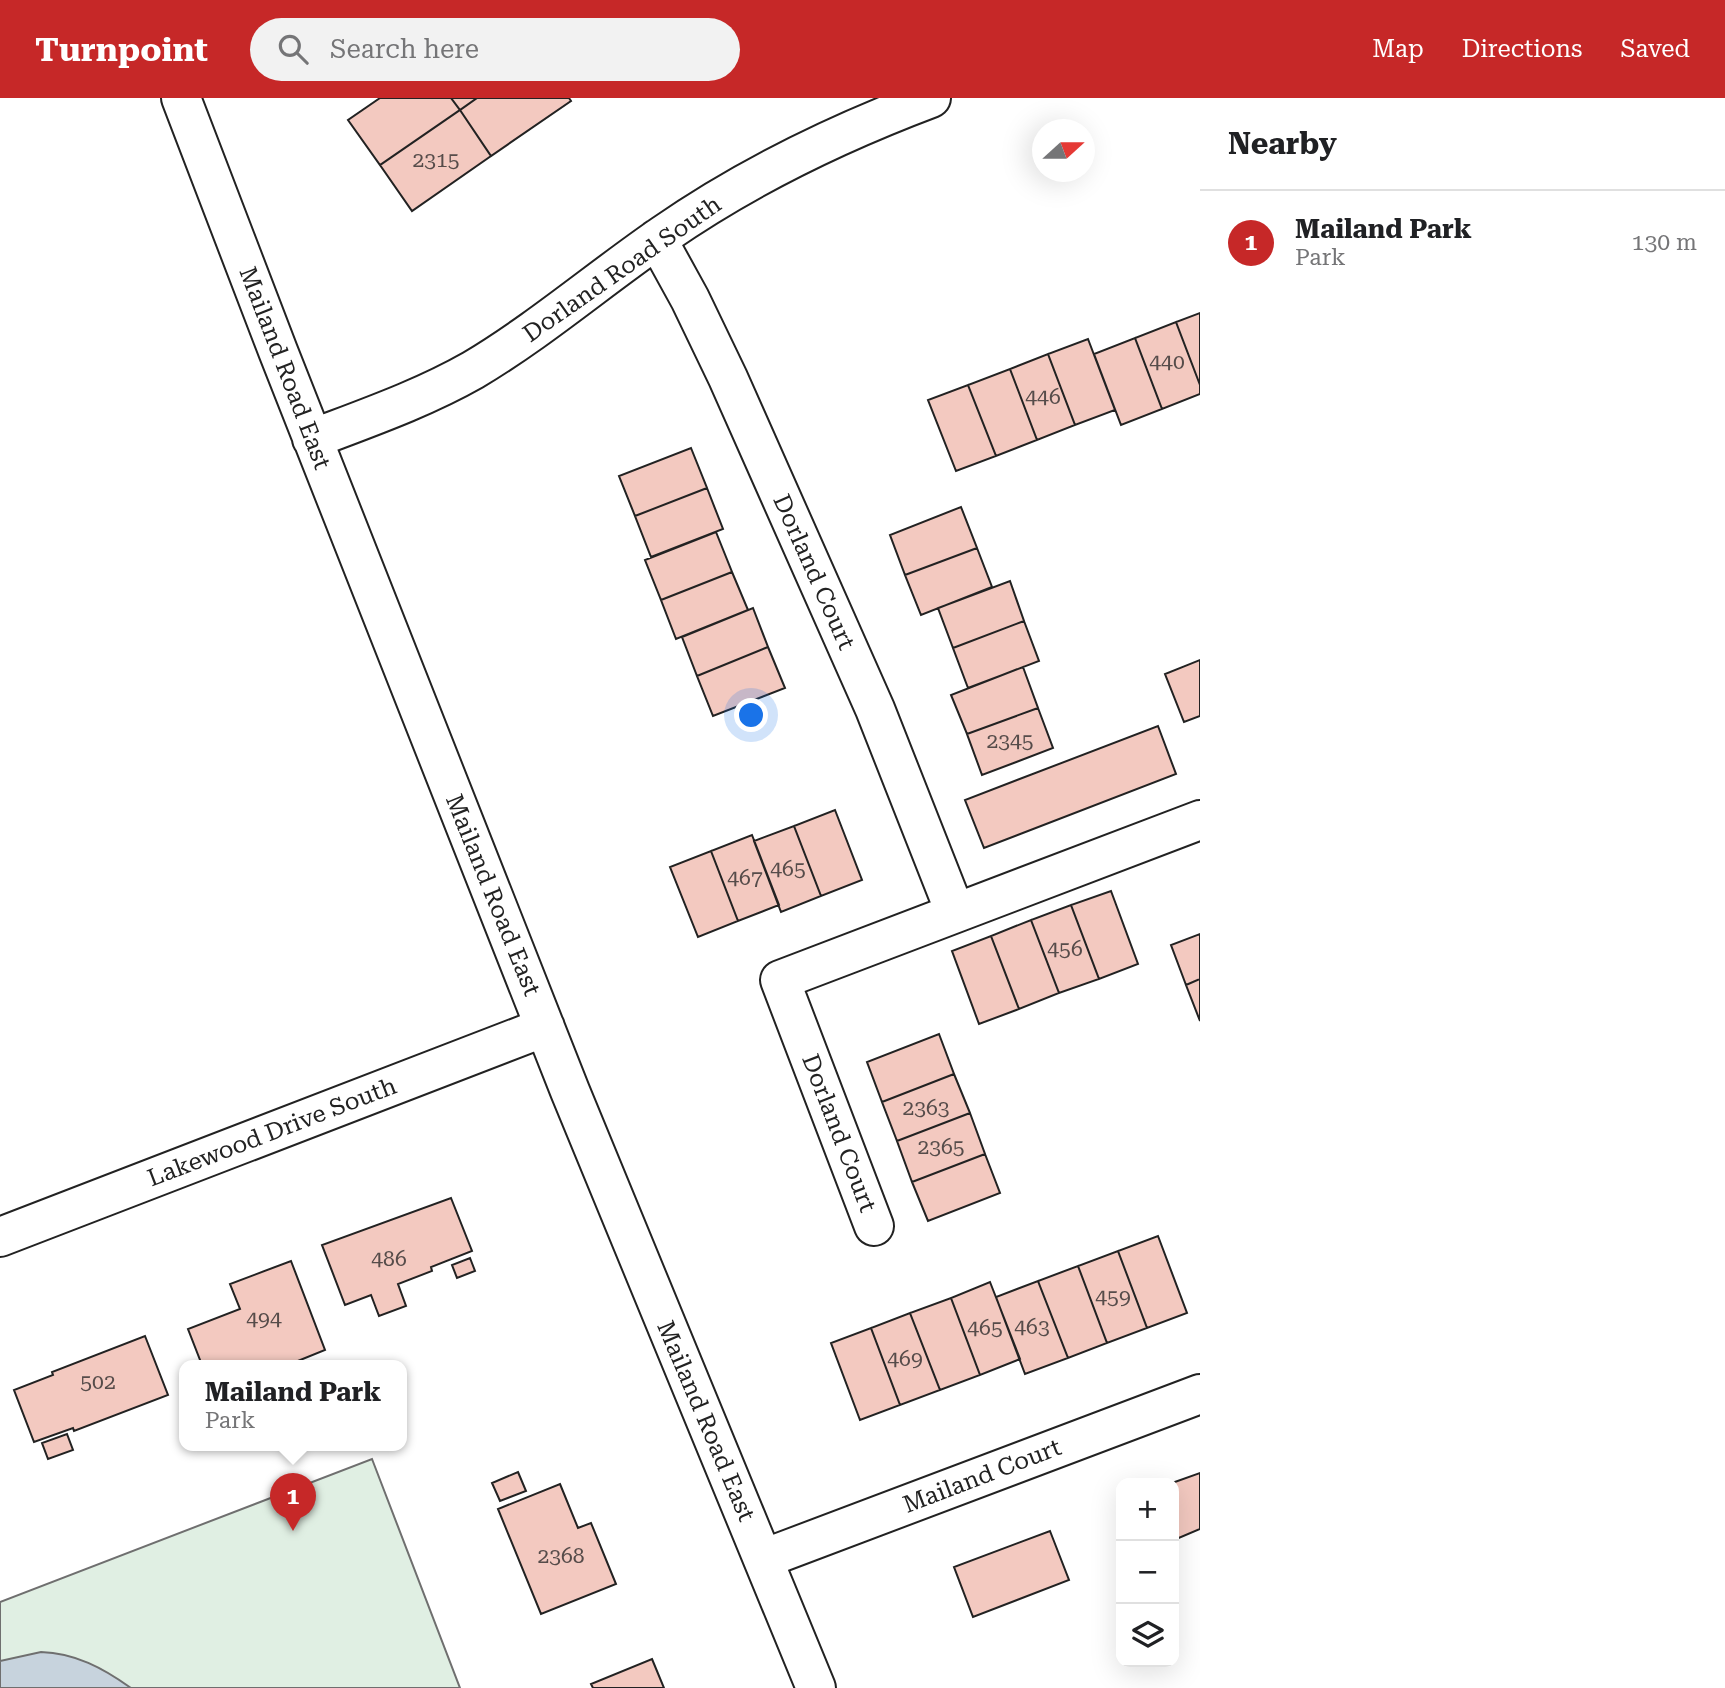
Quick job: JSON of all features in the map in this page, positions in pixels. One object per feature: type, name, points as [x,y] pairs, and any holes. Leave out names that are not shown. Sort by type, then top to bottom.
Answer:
[{"type":"street","name":"Mailand Road East","points":[[181,98],[312,439],[545,1027],[816,1688]]},
{"type":"street","name":"Dorland Road South","points":[[312,439],[414,399],[471,370],[523,338],[657,239],[764,175],[852,130],[931,98]]},
{"type":"street","name":"Dorland Court","points":[[657,239],[728,378],[875,709],[955,912]]},
{"type":"street","name":"Dorland Court","points":[[874,1226],[780,980],[1200,820]]},
{"type":"street","name":"Lakewood Drive South","points":[[0,1237],[545,1027]]},
{"type":"street","name":"Mailand Court","points":[[763,1559],[1200,1394]]},
{"type":"green space","points":[[372,1459],[460,1688],[0,1688],[0,1602]]},
{"type":"shaded area","points":[[41,1652],[65,1655],[88,1663],[131,1688],[0,1688],[0,1661]]},
{"type":"building","points":[[380,98],[451,98],[460,110],[380,165],[348,120]]},
{"type":"building","points":[[451,98],[477,98],[460,110]]},
{"type":"building","points":[[477,98],[569,98],[571,101],[491,156],[460,110]]},
{"type":"building","points":[[460,110],[491,156],[412,211],[380,165]]},
{"type":"building","points":[[1200,313],[1200,385],[1176,322]]},
{"type":"building","points":[[1176,322],[1200,385],[1200,394],[1162,409],[1135,338]]},
{"type":"building","points":[[1135,338],[1162,409],[1121,425],[1094,354]]},
{"type":"building","points":[[1088,339],[1115,410],[1075,425],[1048,354]]},
{"type":"building","points":[[1048,354],[1075,425],[1037,440],[1010,369]]},
{"type":"building","points":[[1010,369],[1037,440],[996,456],[968,385]]},
{"type":"building","points":[[968,385],[996,456],[956,471],[928,400]]},
{"type":"building","points":[[691,448],[707,488],[635,516],[619,476]]},
{"type":"building","points":[[707,488],[723,529],[651,557],[635,516]]},
{"type":"building","points":[[961,507],[977,548],[905,575],[890,535]]},
{"type":"building","points":[[716,532],[732,572],[661,600],[645,560]]},
{"type":"building","points":[[977,548],[992,587],[921,615],[905,575]]},
{"type":"building","points":[[732,572],[748,610],[676,639],[661,600]]},
{"type":"building","points":[[1010,581],[1024,621],[953,648],[938,608]]},
{"type":"building","points":[[753,608],[768,647],[697,676],[682,637]]},
{"type":"building","points":[[1024,621],[1039,661],[968,688],[953,648]]},
{"type":"building","points":[[768,647],[785,688],[713,716],[697,676]]},
{"type":"building","points":[[1200,660],[1200,716],[1184,722],[1165,674]]},
{"type":"building","points":[[1023,667],[1038,708],[967,734],[951,695]]},
{"type":"building","points":[[1038,708],[1053,748],[982,775],[967,734]]},
{"type":"building","points":[[1158,726],[1176,774],[984,848],[965,800]]},
{"type":"building","points":[[835,810],[862,880],[821,896],[794,826]]},
{"type":"building","points":[[794,826],[821,896],[781,912],[754,841]]},
{"type":"building","points":[[752,835],[779,905],[738,921],[711,851]]},
{"type":"building","points":[[711,851],[738,921],[698,937],[670,867]]},
{"type":"building","points":[[1111,891],[1138,964],[1099,979],[1071,905]]},
{"type":"building","points":[[1071,905],[1099,979],[1059,993],[1031,920]]},
{"type":"building","points":[[1031,920],[1059,993],[1019,1009],[991,936]]},
{"type":"building","points":[[1200,934],[1200,979],[1186,985],[1171,945]]},
{"type":"building","points":[[991,936],[1019,1009],[979,1024],[952,951]]},
{"type":"building","points":[[1200,979],[1200,1021],[1186,985]]},
{"type":"building","points":[[939,1034],[954,1074],[882,1102],[867,1062]]},
{"type":"building","points":[[954,1074],[970,1113],[897,1141],[882,1102]]},
{"type":"building","points":[[970,1113],[985,1154],[912,1182],[897,1141]]},
{"type":"building","points":[[985,1154],[1000,1193],[928,1221],[912,1182]]},
{"type":"building","points":[[451,1198],[472,1251],[398,1284],[406,1306],[379,1316],[371,1295],[345,1305],[322,1245]]},
{"type":"building","points":[[1158,1236],[1187,1313],[1147,1328],[1118,1251]]},
{"type":"building","points":[[1118,1251],[1147,1328],[1107,1343],[1078,1266]]},
{"type":"building","points":[[470,1258],[475,1271],[457,1278],[452,1265]]},
{"type":"building","points":[[291,1261],[325,1350],[300,1360],[200,1360],[188,1329],[240,1309],[230,1284]]},
{"type":"building","points":[[1078,1266],[1107,1343],[1068,1358],[1038,1281]]},
{"type":"building","points":[[1038,1281],[1068,1358],[1025,1374],[996,1297]]},
{"type":"building","points":[[990,1282],[1020,1359],[980,1375],[951,1298]]},
{"type":"building","points":[[951,1298],[980,1375],[940,1390],[910,1313]]},
{"type":"building","points":[[910,1313],[940,1390],[900,1405],[871,1328]]},
{"type":"building","points":[[871,1328],[900,1405],[860,1420],[831,1343]]},
{"type":"building","points":[[145,1336],[168,1395],[74,1431],[73,1428],[34,1442],[14,1390],[53,1375],[52,1372]]},
{"type":"building","points":[[67,1434],[73,1450],[48,1459],[42,1443]]},
{"type":"building","points":[[518,1472],[526,1491],[500,1501],[492,1483]]},
{"type":"building","points":[[1200,1473],[1200,1529],[1179,1538],[1179,1480]]},
{"type":"building","points":[[560,1484],[578,1528],[591,1523],[616,1584],[541,1614],[498,1509]]},
{"type":"building","points":[[1050,1531],[1069,1580],[973,1617],[954,1567]]},
{"type":"building","points":[[652,1659],[664,1688],[593,1688],[591,1684]]},
{"type":"place","name":"Mailand Park","points":[[293,1531]]}]
